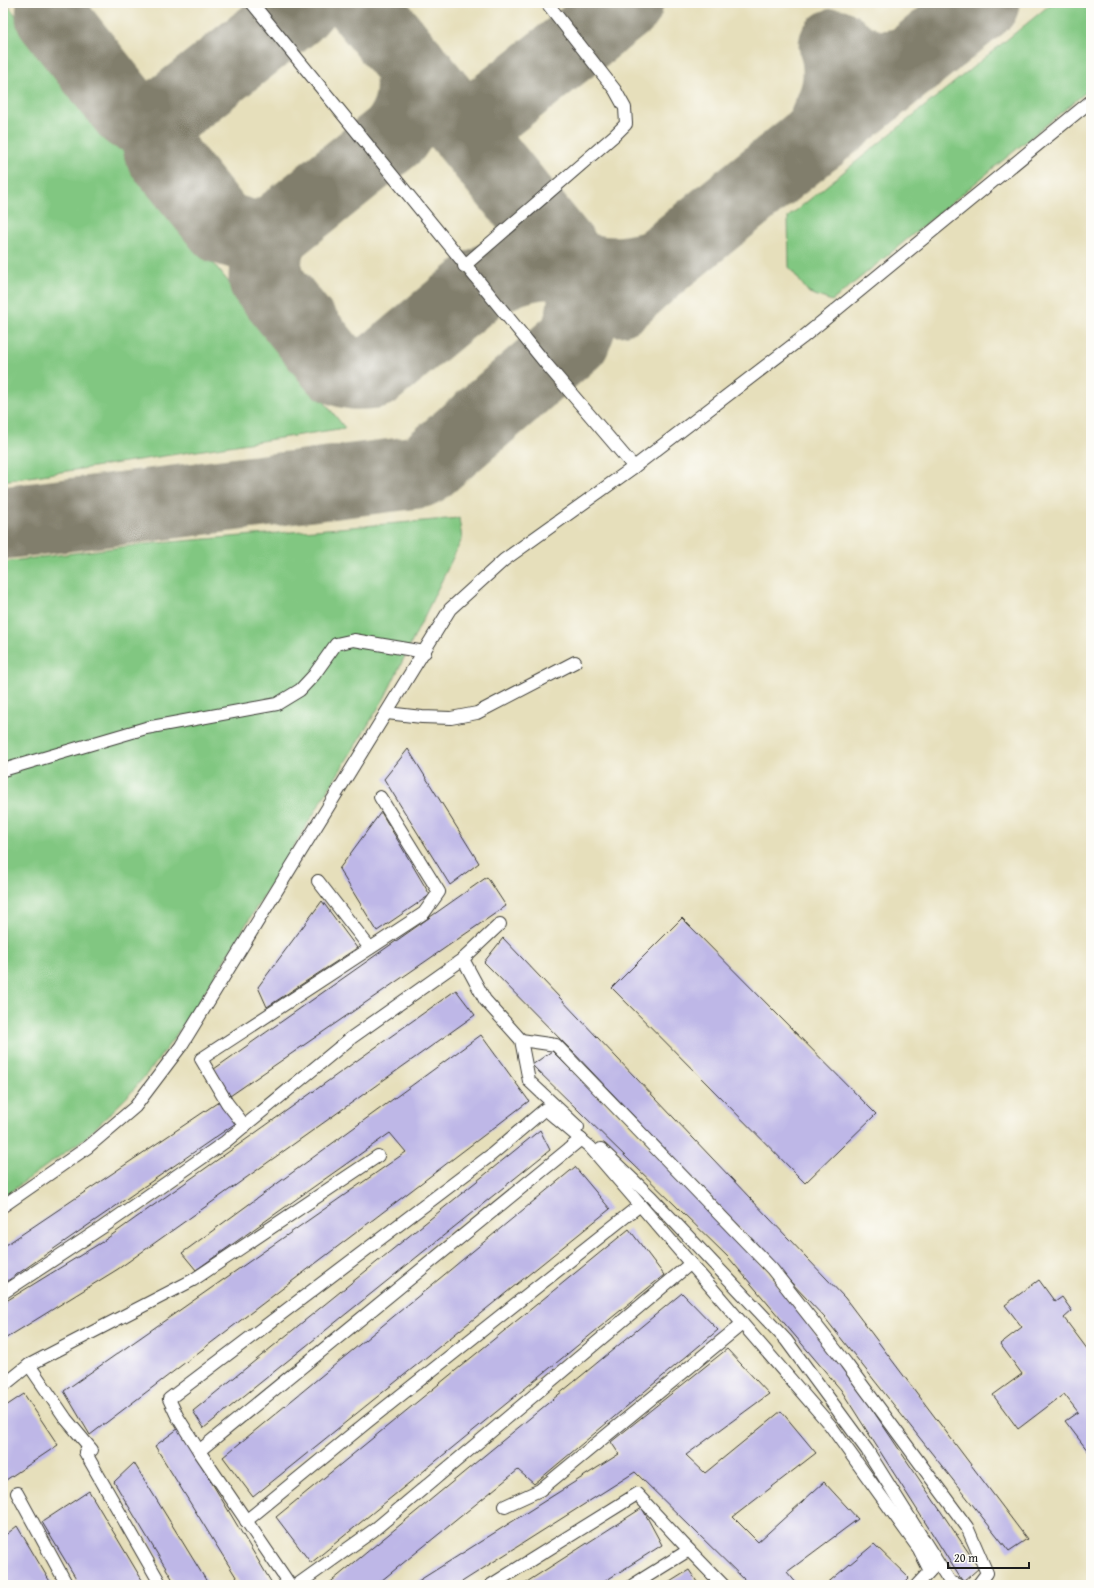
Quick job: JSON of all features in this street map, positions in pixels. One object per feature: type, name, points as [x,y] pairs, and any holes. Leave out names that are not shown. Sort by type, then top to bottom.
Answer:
[{"type":"lane","points":[[252,3],[379,158],[464,266],[546,365],[634,467]]},
{"type":"lane","points":[[464,266],[626,124],[625,108],[615,90],[547,3]]},
{"type":"lane","points":[[3,1206],[88,1147],[135,1106],[180,1046],[425,652],[450,609],[504,560],[634,467],[802,338],[1091,101]]},
{"type":"lane","points":[[3,770],[146,728],[277,704],[300,690],[314,675],[336,644],[354,640],[425,652]]},
{"type":"lane","points":[[387,713],[422,717],[451,718],[477,713],[575,662]]},
{"type":"lane","points":[[245,1126],[227,1103],[201,1059],[424,913],[439,892],[380,797]]},
{"type":"lane","points":[[318,881],[370,948]]},
{"type":"lane","points":[[3,1292],[226,1142],[350,1038],[463,959],[500,924]]},
{"type":"lane","points":[[463,959],[486,1000],[521,1040],[529,1081],[651,1196],[786,1340],[867,1450],[950,1582],[958,1585]]},
{"type":"lane","points":[[521,1040],[556,1045],[772,1269],[846,1363],[967,1527],[988,1573],[978,1585]]},
{"type":"lane","points":[[290,1585],[199,1450],[168,1399],[491,1155],[545,1109],[590,1147],[830,1425],[918,1548],[930,1571],[917,1585]]},
{"type":"lane","points":[[199,1450],[581,1139]]},
{"type":"lane","points":[[3,1386],[29,1365],[193,1280],[378,1156]]},
{"type":"lane","points":[[246,1521],[367,1422],[640,1205]]},
{"type":"lane","points":[[297,1585],[374,1530],[690,1264]]},
{"type":"lane","points":[[505,1506],[540,1490],[742,1324]]},
{"type":"lane","points":[[29,1365],[88,1451],[160,1585]]},
{"type":"lane","points":[[17,1493],[66,1585]]},
{"type":"lane","points":[[491,1585],[637,1494],[723,1585]]},
{"type":"lane","points":[[634,1585],[689,1550]]},
{"type":"green space","points":[[3,3],[6,3],[345,428],[3,481]]},
{"type":"green space","points":[[1052,3],[1091,3],[1091,88],[832,301],[809,293],[789,267],[788,217]]},
{"type":"green space","points":[[459,518],[462,539],[385,697],[192,1013],[155,1064],[127,1097],[85,1138],[3,1197],[3,562],[146,544]]},
{"type":"building","points":[[408,749],[479,863],[450,885],[384,779]]},
{"type":"building","points":[[381,812],[430,895],[377,931],[339,869]]},
{"type":"building","points":[[487,877],[506,906],[230,1096],[214,1069]]},
{"type":"building","points":[[322,901],[357,948],[267,1007],[258,987]]},
{"type":"building","points":[[682,918],[876,1114],[805,1183],[612,988]]},
{"type":"building","points":[[503,938],[845,1298],[1027,1539],[1009,1551],[825,1318],[572,1051],[484,962]]},
{"type":"building","points":[[456,990],[475,1015],[118,1269],[3,1340],[3,1303],[102,1242]]},
{"type":"building","points":[[481,1035],[529,1101],[90,1435],[64,1391],[406,1152],[390,1133],[196,1270],[182,1253]]},
{"type":"building","points":[[552,1051],[744,1243],[853,1381],[979,1568],[963,1582],[841,1390],[729,1258],[532,1065]]},
{"type":"building","points":[[220,1101],[236,1123],[3,1284],[3,1247]]},
{"type":"building","points":[[540,1130],[550,1150],[204,1428],[193,1411]]},
{"type":"building","points":[[575,1167],[610,1209],[253,1497],[223,1457]]},
{"type":"building","points":[[629,1229],[664,1275],[311,1563],[276,1517]]},
{"type":"building","points":[[1039,1280],[1055,1302],[1062,1297],[1072,1311],[1064,1318],[1091,1354],[1091,1455],[1065,1421],[1078,1412],[1064,1394],[1018,1429],[993,1395],[1022,1374],[1000,1344],[1022,1327],[1005,1305]]},
{"type":"building","points":[[682,1293],[718,1330],[534,1484],[518,1470],[376,1585],[327,1585]]},
{"type":"building","points":[[727,1349],[769,1394],[686,1455],[705,1473],[781,1411],[816,1453],[733,1517],[758,1542],[824,1482],[858,1519],[787,1572],[798,1585],[750,1585],[635,1472],[457,1585],[412,1585],[619,1454],[611,1442]]},
{"type":"building","points":[[24,1394],[58,1445],[3,1482],[3,1408]]},
{"type":"building","points":[[179,1428],[273,1585],[241,1585],[155,1446]]},
{"type":"building","points":[[134,1463],[209,1585],[176,1585],[114,1482]]},
{"type":"building","points":[[89,1491],[145,1585],[80,1585],[42,1522]]},
{"type":"building","points":[[642,1508],[662,1545],[599,1585],[522,1585]]},
{"type":"building","points":[[17,1526],[52,1585],[3,1585],[3,1537]]},
{"type":"building","points":[[874,1544],[909,1578],[902,1585],[825,1585]]},
{"type":"building","points":[[689,1570],[699,1585],[665,1585]]},
{"type":"taxiway","points":[[53,3],[52,17],[129,114],[133,116],[150,118],[162,117]]},
{"type":"taxiway","points":[[275,231],[252,237],[222,228],[161,153],[158,144],[158,130],[162,117],[295,12],[303,3]]},
{"type":"taxiway","points":[[3,523],[418,472],[426,468],[574,340],[584,304],[582,282],[574,265],[361,3]]},
{"type":"taxiway","points":[[483,153],[477,135],[482,117],[627,3]]},
{"type":"taxiway","points":[[619,300],[657,266],[983,3]]},
{"type":"taxiway","points":[[818,137],[837,93],[839,71],[835,45],[863,63],[880,67],[913,61]]},
{"type":"taxiway","points":[[411,64],[411,102],[406,118],[395,135],[275,231],[269,243],[266,254],[265,280],[334,366],[349,372],[375,372],[480,285],[513,269],[536,264],[560,263],[575,265],[585,270],[618,273],[657,266]]}]
